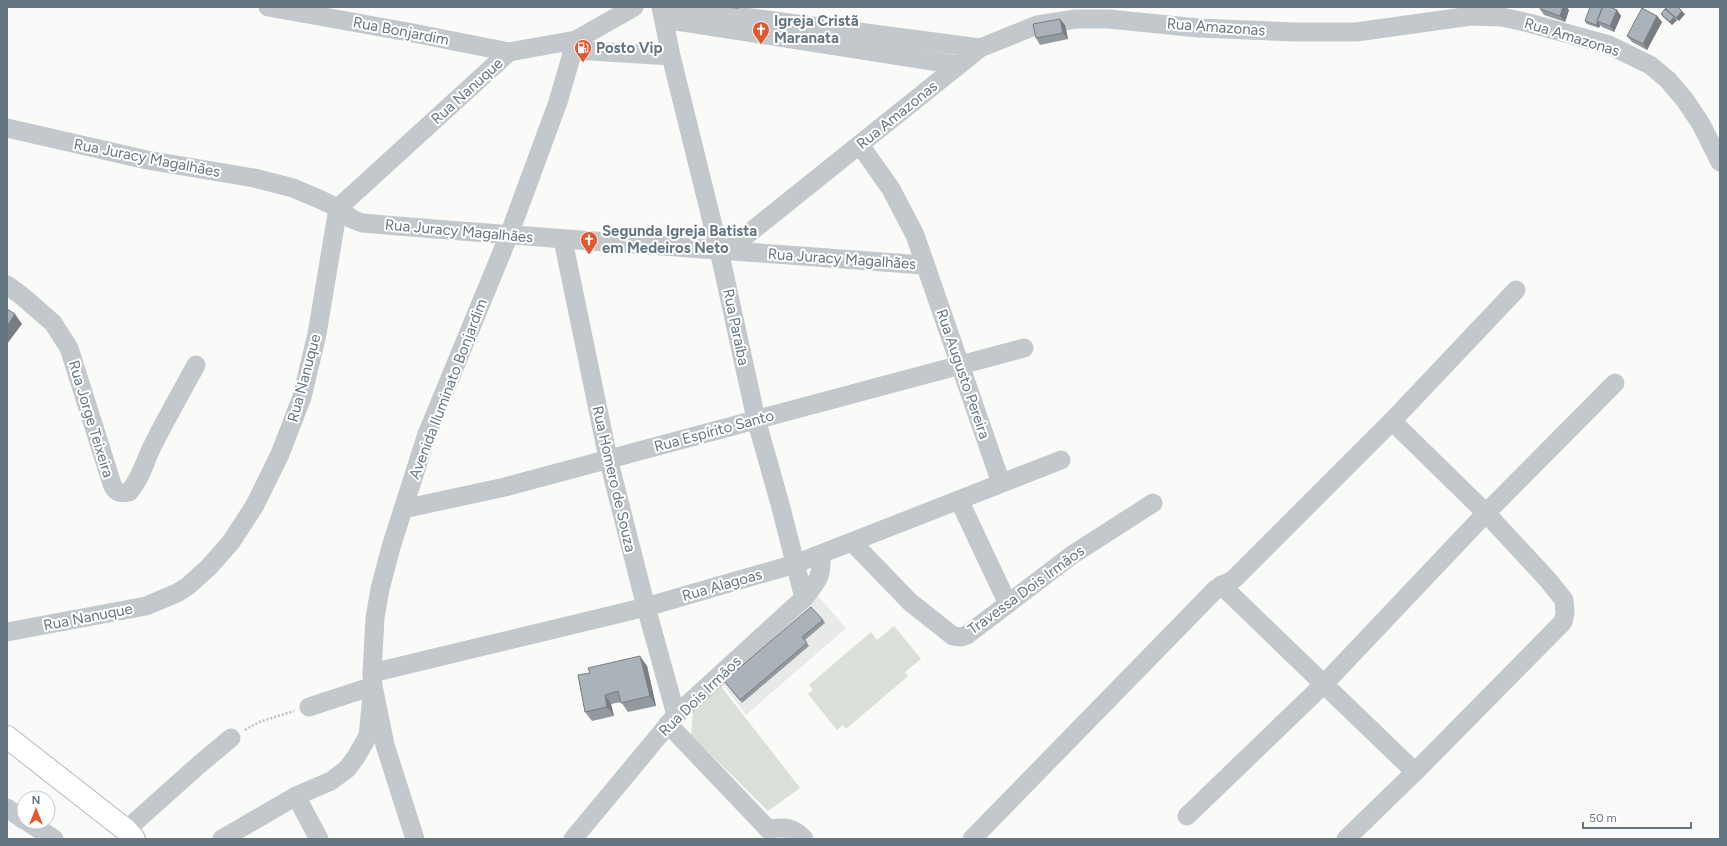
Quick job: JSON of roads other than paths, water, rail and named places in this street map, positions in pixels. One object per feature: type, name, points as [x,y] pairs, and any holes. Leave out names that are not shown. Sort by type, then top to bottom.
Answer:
[{"type":"main road","points":[[7,737],[130,835]]},
{"type":"street","name":"Rua Bonjardim","points":[[268,7],[509,52]]},
{"type":"street","points":[[575,45],[634,7]]},
{"type":"street","points":[[664,11],[980,48]]},
{"type":"street","points":[[664,11],[958,65]]},
{"type":"street","name":"Rua Paraíba","points":[[664,11],[671,56],[723,250],[756,419],[804,598]]},
{"type":"street","name":"Rua Amazonas","points":[[723,250],[860,145],[980,48],[1037,24],[1076,19],[1109,19],[1198,28],[1294,32],[1356,32],[1451,18],[1471,16],[1502,17],[1609,45],[1650,65],[1668,80],[1685,100],[1701,124],[1720,162]]},
{"type":"street","points":[[509,52],[575,45],[671,56]]},
{"type":"street","name":"Avenida Iluminato Bonjardim","points":[[414,839],[385,745],[372,680],[375,618],[380,589],[402,509],[427,434],[509,235],[558,102],[575,45]]},
{"type":"street","name":"Rua Nanuque","points":[[7,632],[146,606],[166,599],[188,586],[209,567],[231,542],[258,499],[280,454],[302,398],[317,334],[338,208],[509,52]]},
{"type":"street","name":"Rua Juracy Magalhães","points":[[7,128],[147,160],[254,178],[293,188],[338,208],[352,219],[362,223],[563,240],[925,265]]},
{"type":"street","name":"Rua Augusto Pereira","points":[[860,145],[891,189],[915,235],[1001,483]]},
{"type":"street","name":"Rua Homero de Souza","points":[[563,240],[608,458],[646,607],[672,720],[763,834]]},
{"type":"street","name":"Rua Jorge Teixeira","points":[[7,285],[53,323],[69,348],[114,490],[118,493],[129,492],[138,481],[151,449],[171,409],[196,365]]},
{"type":"street","points":[[972,839],[990,832],[1228,586],[1392,421],[1516,290]]},
{"type":"street","name":"Rua Espírito Santo","points":[[402,509],[505,487],[608,458],[1024,348]]},
{"type":"street","points":[[1187,816],[1324,684],[1486,513],[1615,383]]},
{"type":"street","points":[[1346,839],[1415,772],[1563,622],[1564,618],[1564,600],[1552,585],[1486,513],[1392,421]]},
{"type":"street","name":"Rua Alagoas","points":[[309,707],[372,680],[646,607],[795,564],[1061,460]]},
{"type":"street","points":[[959,500],[1008,604]]},
{"type":"street","name":"Travessa Dois Irmãos","points":[[852,542],[910,602],[953,636],[961,637],[967,635],[1072,555],[1153,503]]},
{"type":"street","name":"Rua Dois Irmãos","points":[[573,839],[672,720],[804,598],[817,582],[822,571],[821,554]]},
{"type":"street","points":[[1228,586],[1324,684],[1415,772]]},
{"type":"street","points":[[222,839],[296,796],[331,781],[346,769],[356,757],[368,736],[372,680]]},
{"type":"street","points":[[130,835],[201,763],[231,738]]},
{"type":"street","points":[[296,796],[319,839]]},
{"type":"street","points":[[7,808],[16,815]]},
{"type":"street","points":[[763,834],[784,827],[796,830],[804,839]]},
{"type":"street","points":[[36,830],[54,839]]},
{"type":"place","name":"Igreja Cristã Maranata","points":[[761,45]]},
{"type":"place","name":"Posto Vip","points":[[583,63]]},
{"type":"place","name":"Segunda Igreja Batista em Medeiros Neto","points":[[589,255]]}]
